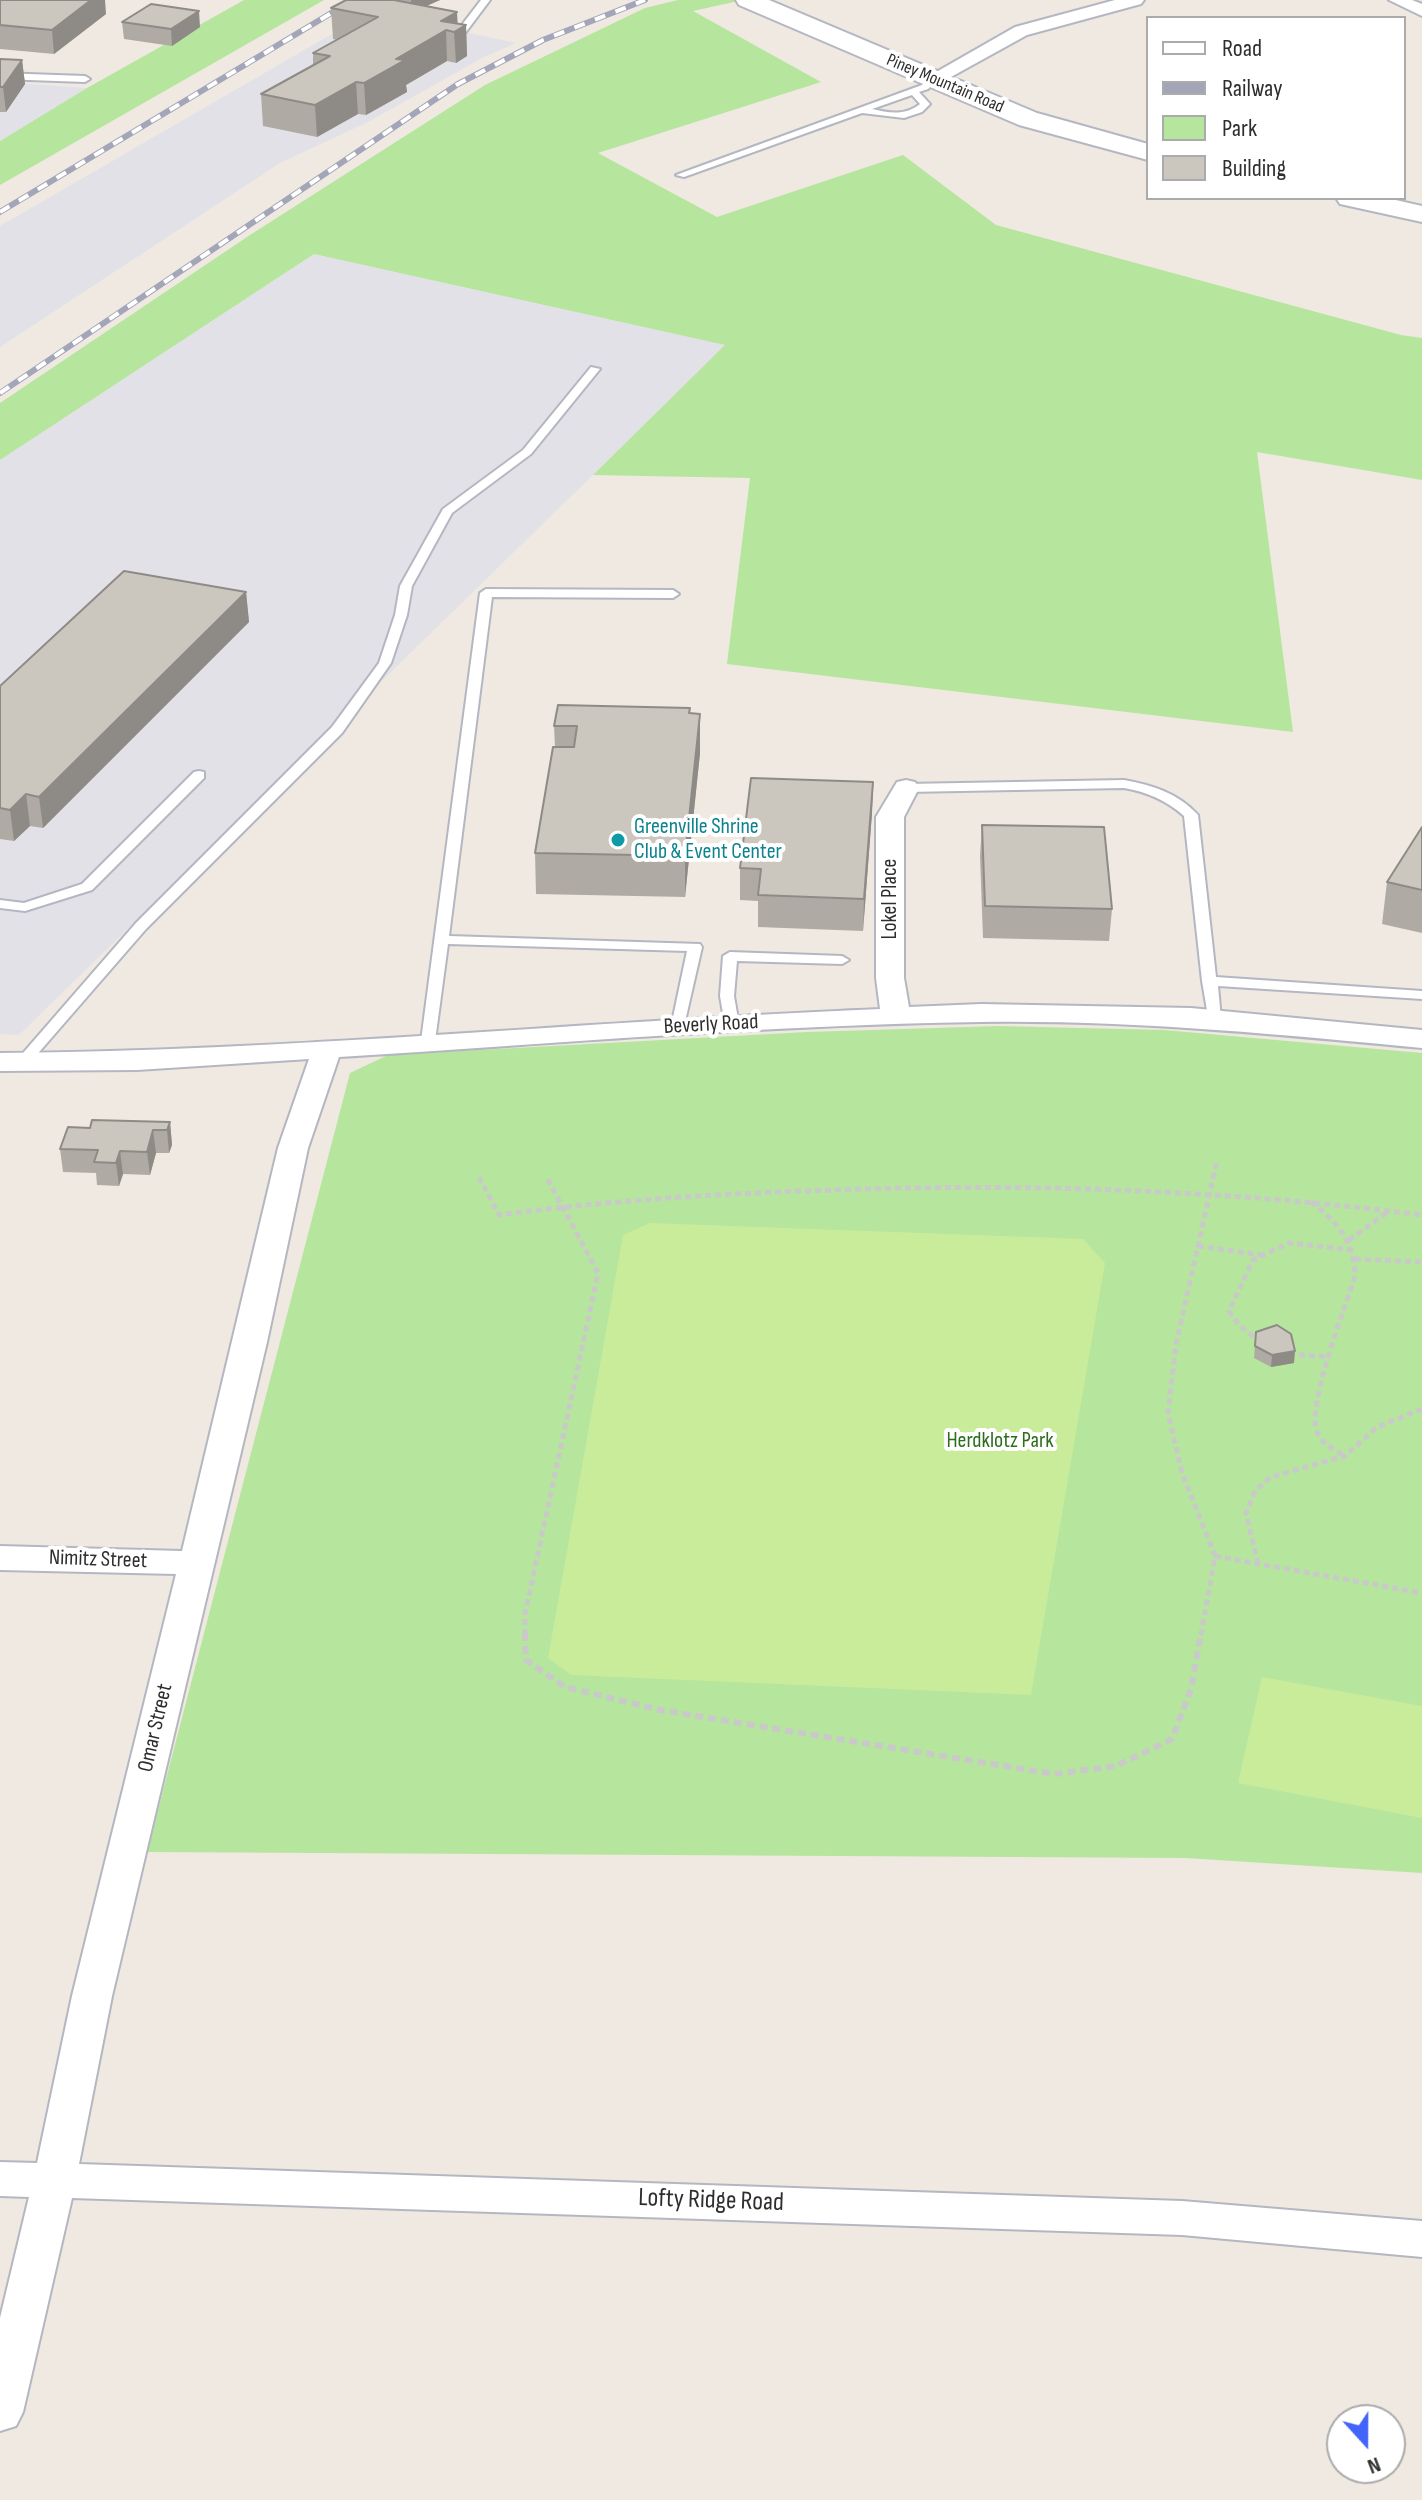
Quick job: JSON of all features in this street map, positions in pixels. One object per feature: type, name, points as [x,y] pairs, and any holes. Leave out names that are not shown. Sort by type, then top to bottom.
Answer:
[{"type":"street","name":"Piney Mountain Road","points":[[748,0],[923,85],[1028,119],[1146,151]]},
{"type":"street","points":[[923,85],[1021,31],[1135,0]]},
{"type":"street","points":[[1398,0],[1422,11]]},
{"type":"street","points":[[1359,200],[1422,214]]},
{"type":"street","name":"Lokel Place","points":[[895,1015],[890,978],[890,817],[906,788]]},
{"type":"street","name":"Beverly Road","points":[[11,1062],[137,1061],[428,1041],[981,1013],[1214,1019],[1422,1039]]},
{"type":"street","name":"Omar Street","points":[[0,2412],[54,2182],[92,1996],[250,1342],[293,1148],[327,1049]]},
{"type":"street","name":"Nimitz Street","points":[[0,1558],[195,1563]]},
{"type":"street","name":"Lofty Ridge Road","points":[[0,2179],[270,2185],[1182,2218],[1422,2239]]},
{"type":"lane","points":[[463,30],[486,0]]},
{"type":"lane","points":[[0,76],[85,79]]},
{"type":"lane","points":[[681,175],[923,85],[925,104],[912,114],[890,116],[862,110]]},
{"type":"lane","points":[[11,1062],[141,926],[337,730],[385,663],[401,615],[406,586],[447,511],[527,452],[595,369]]},
{"type":"lane","points":[[428,1041],[486,593],[673,594]]},
{"type":"lane","points":[[0,904],[25,907],[87,887],[199,775]]},
{"type":"lane","points":[[906,788],[1124,784],[1153,789],[1173,798],[1191,815],[1214,1019]]},
{"type":"lane","points":[[441,940],[695,947],[678,1027]]},
{"type":"lane","points":[[732,1025],[727,996],[730,956],[842,960]]},
{"type":"lane","points":[[1209,981],[1422,995]]},
{"type":"path","points":[[546,1176],[598,1273],[525,1614],[526,1660],[565,1687],[660,1710],[1054,1774],[1116,1766],[1172,1739],[1191,1689],[1215,1556],[1182,1473],[1168,1413],[1176,1344],[1217,1161]]},
{"type":"path","points":[[479,1177],[499,1215],[562,1206],[712,1194],[1060,1185],[1210,1192],[1422,1215]]},
{"type":"path","points":[[1310,1201],[1344,1229],[1354,1250],[1355,1276],[1317,1403],[1315,1428],[1325,1444],[1345,1456]]},
{"type":"path","points":[[1349,1240],[1389,1211]]},
{"type":"path","points":[[1271,1347],[1239,1325],[1229,1311],[1253,1260],[1289,1243],[1354,1250]]},
{"type":"path","points":[[1198,1246],[1262,1256]]},
{"type":"path","points":[[1355,1259],[1422,1262]]},
{"type":"path","points":[[1281,1351],[1292,1355],[1330,1357]]},
{"type":"path","points":[[1258,1564],[1246,1513],[1255,1491],[1271,1477],[1345,1456],[1377,1427],[1422,1409]]},
{"type":"path","points":[[1215,1556],[1422,1593]]},
{"type":"shaded area","points":[[375,13],[516,43],[482,58],[370,121],[280,163],[0,347],[0,226],[325,38]]},
{"type":"shaded area","points":[[0,82],[87,88],[0,141]]},
{"type":"shaded area","points":[[314,254],[726,345],[19,1035],[0,1034],[0,460]]},
{"type":"green space","points":[[244,0],[324,0],[0,185],[0,141]]},
{"type":"green space","points":[[678,0],[743,0],[693,11],[821,82],[598,153],[717,217],[903,155],[996,225],[1401,335],[1422,338],[1422,480],[1257,452],[1293,732],[727,664],[750,478],[593,475],[725,345],[314,254],[0,460],[0,403],[250,235],[485,85],[645,8]]},
{"type":"green space","name":"Herdklotz Park","points":[[998,1026],[1164,1030],[1422,1053],[1422,1873],[1185,1858],[147,1852],[350,1073],[388,1055],[807,1032]]},
{"type":"green space","points":[[650,1223],[1083,1239],[1105,1263],[1031,1695],[571,1675],[548,1658],[623,1235]]},
{"type":"green space","points":[[1262,1677],[1422,1706],[1422,1818],[1238,1783]]},
{"type":"building","points":[[0,0],[91,0],[52,30],[0,25]]},
{"type":"building","points":[[346,0],[394,0],[457,12],[441,21],[466,25],[454,32],[446,30],[396,59],[405,60],[315,105],[261,94],[330,56],[313,53],[378,17],[331,8]]},
{"type":"building","points":[[151,4],[199,11],[171,29],[122,22]]},
{"type":"building","points":[[0,59],[22,60],[3,87],[0,87]]},
{"type":"building","points":[[124,571],[246,592],[39,797],[26,794],[10,810],[0,808],[0,686]]},
{"type":"building","name":"Greenville Shrine Club & Event Center","points":[[558,705],[690,708],[689,713],[700,714],[685,856],[535,853],[553,747],[574,747],[577,726],[554,726]]},
{"type":"building","points":[[751,778],[873,782],[864,899],[758,895],[761,869],[740,868]]},
{"type":"building","points":[[982,825],[1104,827],[1112,909],[985,906]]},
{"type":"building","points":[[1422,827],[1422,890],[1387,882]]},
{"type":"building","points":[[92,1120],[170,1122],[167,1130],[153,1130],[147,1152],[120,1151],[116,1163],[94,1162],[98,1150],[60,1149],[68,1127],[90,1128]]},
{"type":"building","points":[[1277,1325],[1291,1334],[1295,1351],[1272,1355],[1255,1346],[1256,1332]]},
{"type":"railway","points":[[0,212],[353,0]]},
{"type":"railway","points":[[0,393],[458,84],[543,40],[645,0]]},
{"type":"place","name":"Greenville Shrine Club & Event Center","points":[[618,840]]}]
